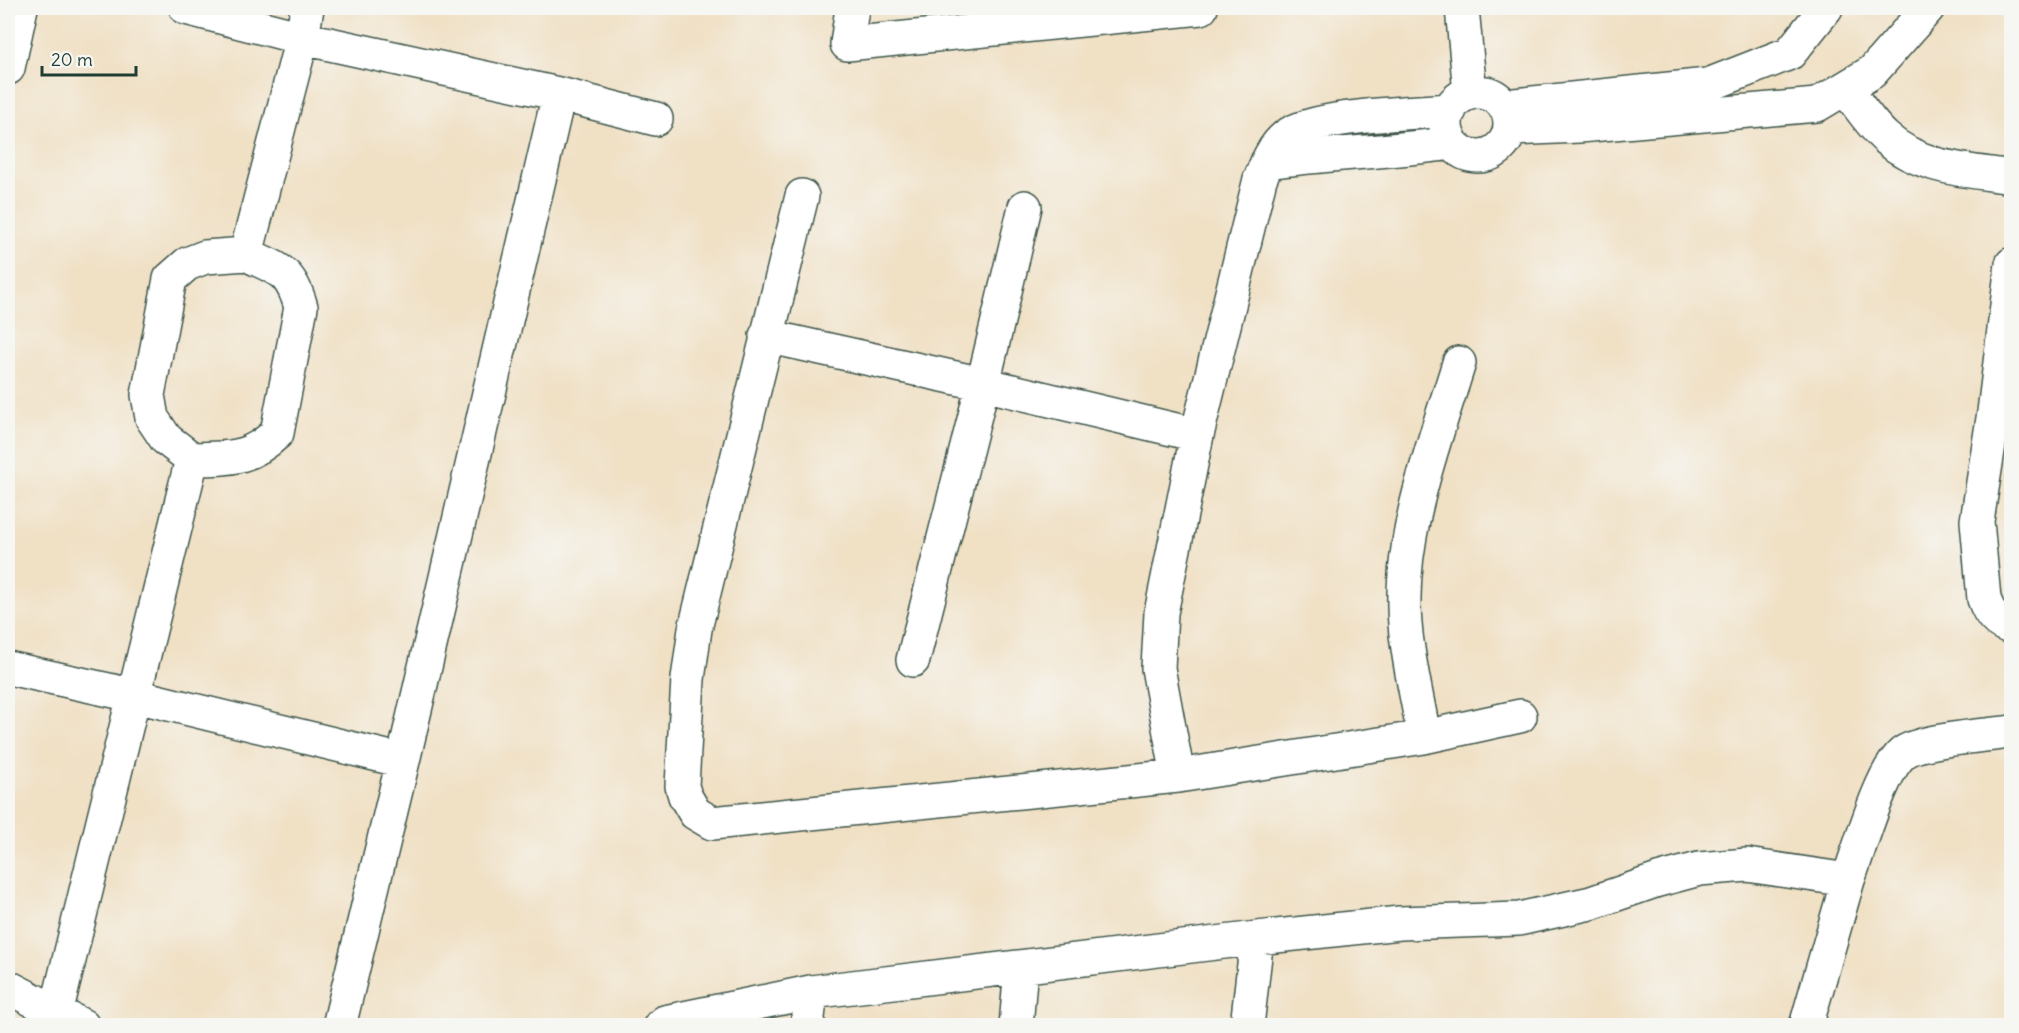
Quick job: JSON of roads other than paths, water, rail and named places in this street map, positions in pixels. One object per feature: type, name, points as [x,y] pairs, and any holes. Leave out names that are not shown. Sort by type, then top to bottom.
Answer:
[{"type":"street","points":[[8,68],[21,8]]},
{"type":"street","points":[[186,8],[304,23],[656,119]]},
{"type":"street","points":[[852,8],[847,44],[1201,8]]},
{"type":"street","points":[[1462,8],[1460,102],[1446,123],[1448,137],[1456,148],[1468,155],[1482,156],[1494,152],[1505,142],[1507,117]]},
{"type":"street","points":[[1507,117],[1708,85],[1790,53],[1826,8]]},
{"type":"street","points":[[1178,776],[1160,678],[1158,647],[1161,613],[1197,435],[1260,179],[1267,162],[1286,136],[1313,124],[1460,102],[1483,93],[1489,95],[1507,117],[1580,126],[1817,105],[1872,72],[1928,8]]},
{"type":"street","points":[[246,254],[304,23]]},
{"type":"street","points":[[1845,88],[1884,136],[1910,155],[1947,168],[2012,177]]},
{"type":"street","points":[[339,1026],[559,94]]},
{"type":"street","points":[[1267,162],[1417,148],[1452,142]]},
{"type":"street","points":[[802,196],[694,628],[688,680],[682,786],[695,813],[712,824],[1178,776],[1424,737],[1520,716]]},
{"type":"street","points":[[913,660],[1025,207]]},
{"type":"street","points":[[246,254],[284,273],[295,287],[301,307],[277,433],[262,446],[234,458],[192,459],[166,439],[152,418],[148,395],[170,279],[187,264],[206,257],[246,254]]},
{"type":"street","points":[[2012,264],[1994,412],[1977,521],[1984,599],[1995,619],[2001,624],[2012,627]]},
{"type":"street","points":[[766,336],[1197,435]]},
{"type":"street","points":[[1424,737],[1404,624],[1407,558],[1424,476],[1459,363]]},
{"type":"street","points":[[8,987],[65,1021],[132,695],[192,459]]},
{"type":"street","points":[[8,668],[132,695],[403,761]]},
{"type":"street","points":[[1806,1026],[1848,880],[1886,776],[1904,752],[1934,742],[2012,732]]},
{"type":"street","points":[[660,1026],[665,1022],[811,992],[1400,923],[1519,919],[1591,903],[1658,880],[1699,869],[1747,865],[1848,880]]},
{"type":"street","points":[[1247,1026],[1257,938]]},
{"type":"street","points":[[1016,1026],[1021,967]]},
{"type":"street","points":[[807,1026],[811,992]]}]
